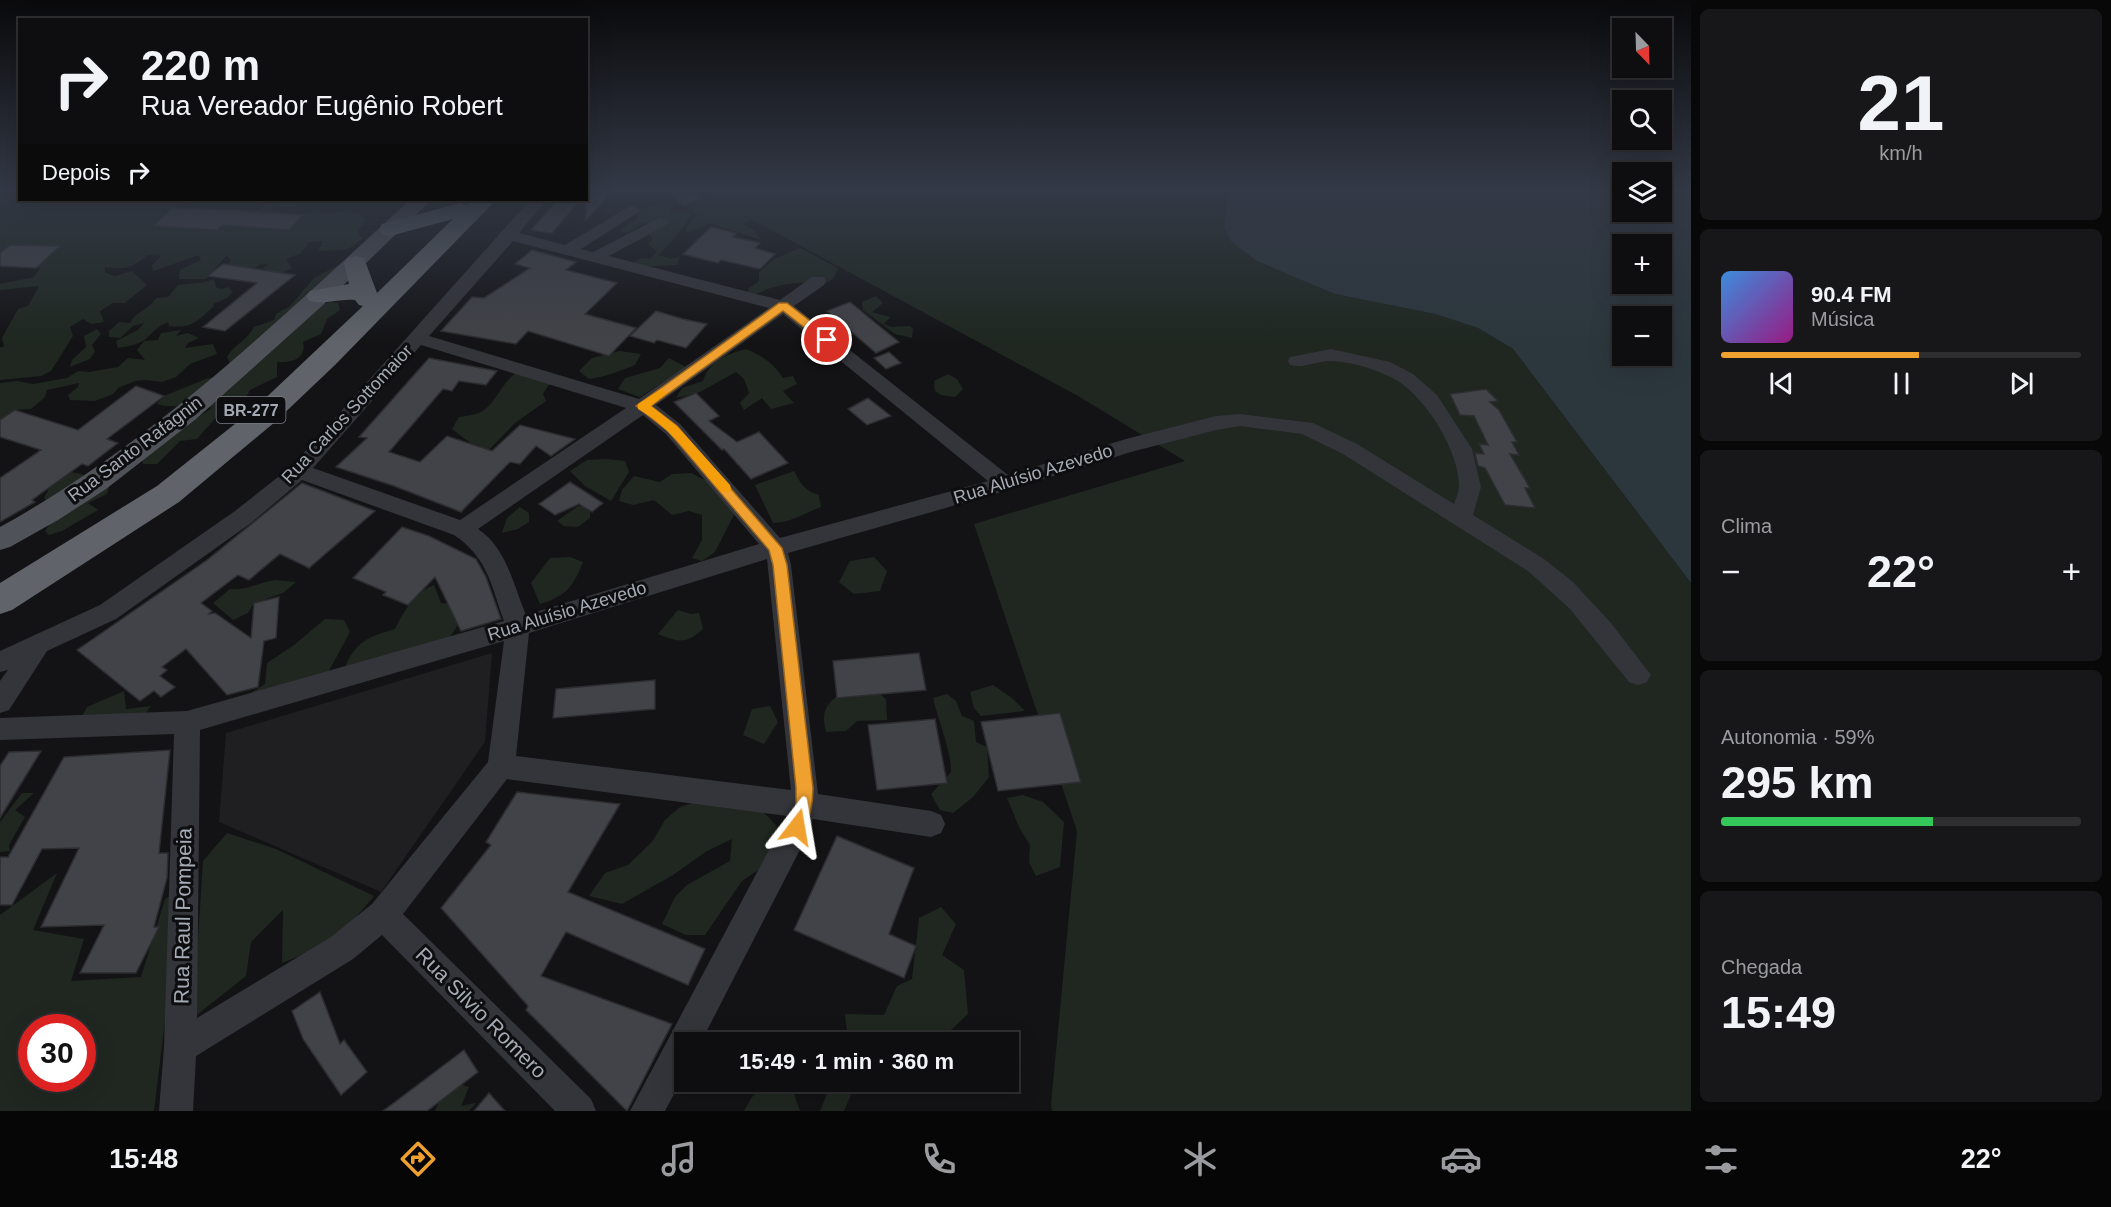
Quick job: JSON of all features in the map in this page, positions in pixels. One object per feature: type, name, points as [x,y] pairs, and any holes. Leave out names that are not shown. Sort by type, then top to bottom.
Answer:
[{"type":"highway","name":"BR-277","points":[[0,582],[66,543],[146,491],[205,447],[251,410],[366,296],[429,241]]},
{"type":"highway","name":"BR-277","points":[[0,600],[168,494],[265,415],[326,358],[436,241]]},
{"type":"highway","points":[[326,358],[355,341],[455,241]]},
{"type":"highway","points":[[356,263],[366,296]]},
{"type":"highway","points":[[319,296],[345,291],[366,296]]},
{"type":"main road","name":"Rua Santo Rafagnin","points":[[0,540],[60,504],[147,444],[241,367],[378,241]]},
{"type":"street","name":"Rua Carlos Sottomaior","points":[[0,662],[108,612],[243,517],[299,471],[504,241]]},
{"type":"street","points":[[532,241],[783,306],[1005,484]]},
{"type":"street","points":[[568,250],[583,241]]},
{"type":"street","points":[[595,257],[625,241]]},
{"type":"street","points":[[462,529],[642,406],[818,281]]},
{"type":"street","points":[[417,338],[642,406],[656,414],[673,429],[775,548],[780,565],[805,788],[804,805],[797,827],[647,1111]]},
{"type":"street","points":[[1298,361],[1330,356],[1383,366],[1407,378],[1430,399],[1462,449],[1470,487],[1461,518]]},
{"type":"street","name":"Rua Aluísio Azevedo","points":[[0,729],[187,722],[518,627],[775,548],[1005,484],[1126,446],[1216,423],[1240,420],[1306,429],[1350,449],[1556,578],[1582,605],[1638,675]]},
{"type":"street","points":[[180,1047],[342,948],[383,915],[501,765],[518,627],[495,564],[480,541],[462,529],[299,471]]},
{"type":"street","points":[[0,702],[39,644]]},
{"type":"street","name":"Rua Raul Pompeia","points":[[176,1111],[180,1047],[187,722]]},
{"type":"street","points":[[501,765],[931,824]]},
{"type":"street","name":"Rua Silvio Romero","points":[[383,915],[579,1111]]},
{"type":"shaded area","points":[[0,241],[359,241],[347,250],[318,251],[323,241],[309,242],[301,253],[286,259],[292,268],[281,273],[270,272],[263,268],[269,264],[261,264],[246,273],[229,275],[228,265],[231,260],[227,255],[206,279],[179,279],[180,270],[201,260],[199,255],[153,271],[152,265],[161,256],[148,255],[124,268],[105,267],[105,273],[115,276],[132,271],[147,285],[125,303],[113,303],[100,311],[104,322],[91,324],[83,319],[70,327],[73,336],[51,371],[41,376],[0,380],[0,347],[4,347],[2,338],[18,309],[28,306],[39,286],[0,290],[0,284],[34,277],[40,268],[36,268],[59,247],[10,245],[0,253]]},
{"type":"shaded area","points":[[651,241],[671,241],[658,255],[672,259],[680,256],[677,265],[637,267],[634,262],[641,258],[650,259],[657,251],[648,245]]},
{"type":"shaded area","points":[[791,241],[1276,241],[1335,294],[1435,314],[1478,328],[1513,349],[1691,583],[1691,1111],[1052,1111],[1077,831],[974,524],[1185,461],[1078,396]]},
{"type":"shaded area","points":[[1231,241],[1612,241],[1612,294],[1672,294],[1672,241],[1691,241],[1691,583],[1513,349],[1478,328],[1435,314],[1335,294],[1257,261]]},
{"type":"shaded area","points":[[800,248],[838,268],[833,279],[820,286],[796,283],[748,294],[749,288],[759,281],[759,272],[774,259]]},
{"type":"shaded area","points":[[337,266],[340,268],[230,364],[227,357],[254,327],[274,320],[276,314],[290,306],[314,278]]},
{"type":"shaded area","points":[[214,279],[216,287],[221,289],[228,287],[233,292],[227,298],[213,304],[214,306],[194,323],[177,327],[169,326],[168,322],[141,342],[118,348],[116,341],[138,330],[144,323],[133,326],[120,338],[109,337],[109,331],[119,322],[130,323],[156,298],[168,297],[178,285]]},
{"type":"shaded area","points":[[876,296],[883,303],[872,312],[890,317],[884,324],[892,327],[910,326],[913,329],[912,338],[895,334],[863,310],[862,302]]},
{"type":"shaded area","points":[[331,302],[338,303],[340,310],[327,319],[321,334],[303,342],[303,352],[297,359],[277,362],[277,377],[250,390],[243,403],[218,415],[197,439],[180,441],[157,464],[143,464],[141,453],[211,409],[209,404],[229,390],[226,386],[201,399],[176,406],[157,404],[164,396],[206,379],[239,371],[316,306]]},
{"type":"shaded area","points":[[97,329],[101,334],[92,345],[95,351],[90,359],[70,367],[72,360],[86,347],[84,336]]},
{"type":"shaded area","points":[[181,330],[176,336],[188,333],[199,338],[188,343],[185,348],[213,344],[217,354],[190,364],[176,377],[162,382],[135,381],[95,401],[70,400],[68,395],[78,387],[79,383],[47,390],[45,397],[31,409],[15,410],[0,420],[0,383],[17,381],[33,384],[67,378],[78,371],[89,372],[118,367],[128,358],[145,360],[137,350],[144,341],[158,340],[161,333]]},
{"type":"shaded area","points":[[746,349],[767,360],[783,378],[793,376],[797,384],[783,391],[794,403],[771,409],[762,398],[744,410],[740,403],[749,393],[744,379],[736,372],[700,392],[676,398],[682,388],[703,381],[714,363],[732,353]]},
{"type":"shaded area","points":[[620,351],[641,354],[635,365],[607,375],[589,379],[579,371],[592,358]]},
{"type":"shaded area","points":[[669,358],[686,367],[640,397],[618,389],[625,378],[660,368]]},
{"type":"shaded area","points":[[516,373],[550,383],[543,394],[546,401],[515,423],[485,454],[452,429],[459,417],[485,410],[506,382]]},
{"type":"shaded area","points":[[948,374],[957,379],[963,389],[955,397],[941,395],[935,391],[934,381]]},
{"type":"shaded area","points":[[587,460],[625,461],[629,472],[611,501],[585,486],[570,471]]},
{"type":"shaded area","points":[[794,471],[804,486],[819,495],[821,507],[792,520],[773,523],[755,485]]},
{"type":"shaded area","points":[[71,472],[82,474],[86,479],[47,501],[44,498],[50,487]]},
{"type":"shaded area","points":[[691,473],[727,491],[741,501],[715,552],[702,561],[692,558],[702,540],[702,515],[689,511],[672,515],[654,500],[633,505],[619,501],[622,490],[634,476],[660,482],[672,474]]},
{"type":"shaded area","points":[[100,483],[109,487],[107,494],[88,503],[98,510],[62,531],[49,535],[45,531],[54,518]]},
{"type":"shaded area","points":[[578,506],[590,507],[590,518],[578,527],[564,526],[557,521]]},
{"type":"shaded area","points":[[520,507],[529,513],[529,522],[518,529],[502,533],[507,518]]},
{"type":"shaded area","points":[[570,557],[583,562],[576,578],[562,594],[540,604],[531,583],[550,558]]},
{"type":"shaded area","points":[[874,557],[887,571],[880,591],[854,594],[839,582],[850,561]]},
{"type":"shaded area","points":[[276,580],[296,582],[283,593],[254,603],[248,613],[233,620],[213,603],[230,589],[242,589]]},
{"type":"shaded area","points":[[434,585],[441,603],[456,604],[463,617],[450,637],[343,674],[351,655],[361,643],[395,629],[416,597]]},
{"type":"shaded area","points":[[678,610],[691,614],[699,613],[703,629],[686,640],[671,639],[658,634]]},
{"type":"shaded area","points":[[325,619],[344,620],[350,632],[325,678],[241,699],[265,684],[267,663],[294,645]]},
{"type":"shaded area","points":[[492,653],[485,742],[381,892],[219,822],[226,733]]},
{"type":"shaded area","points":[[993,685],[1012,698],[1025,711],[981,716],[974,708],[970,692]]},
{"type":"shaded area","points":[[847,688],[872,688],[886,699],[887,720],[857,721],[846,731],[826,732],[825,711]]},
{"type":"shaded area","points":[[124,691],[126,709],[151,706],[142,718],[81,718],[87,707]]},
{"type":"shaded area","points":[[947,694],[956,701],[962,716],[974,721],[976,742],[987,747],[989,777],[973,797],[953,813],[940,810],[931,794],[951,772],[947,746],[933,698]]},
{"type":"shaded area","points":[[770,706],[778,722],[764,744],[743,735],[752,709]]},
{"type":"shaded area","points":[[22,793],[34,793],[15,810],[25,817],[9,845],[10,851],[0,852],[0,822]]},
{"type":"shaded area","points":[[719,795],[758,809],[772,821],[787,840],[774,859],[742,881],[705,935],[686,935],[662,924],[675,897],[687,885],[730,861],[732,839],[707,851],[673,875],[622,904],[589,896],[605,873],[628,865],[652,842],[665,820],[680,807]]},
{"type":"shaded area","points":[[1023,795],[1043,802],[1064,822],[1060,867],[1036,876],[1029,862],[1030,845],[1019,827],[1007,798]]},
{"type":"shaded area","points":[[227,833],[276,849],[374,896],[335,942],[282,963],[283,910],[251,942],[246,976],[193,1018],[203,861]]},
{"type":"shaded area","points":[[57,873],[33,930],[84,939],[71,981],[141,977],[165,899],[181,890],[154,1111],[0,1111],[0,915]]},
{"type":"shaded area","points":[[941,907],[956,924],[942,955],[964,970],[968,1014],[949,1032],[847,1032],[845,1014],[884,1015],[897,986],[912,979],[919,918]]},
{"type":"shaded area","points":[[456,1083],[469,1087],[461,1106],[476,1103],[469,1111],[435,1111],[442,1094]]},
{"type":"shaded area","points":[[758,1092],[793,1092],[800,1111],[744,1111]]},
{"type":"shaded area","points":[[828,1092],[843,1092],[851,1095],[844,1111],[820,1111]]},
{"type":"building","points":[[697,241],[750,241],[760,243],[755,248],[775,254],[760,269],[721,260],[718,263],[683,254]]},
{"type":"building","points":[[10,245],[60,246],[36,268],[0,266],[0,253]]},
{"type":"building","points":[[532,250],[576,262],[566,270],[617,283],[585,314],[636,328],[609,356],[528,331],[516,344],[441,331],[472,297],[484,298],[530,268],[515,264]]},
{"type":"building","points":[[223,264],[295,275],[225,331],[203,327],[257,283],[208,276]]},
{"type":"building","points":[[850,302],[899,342],[876,353],[827,311]]},
{"type":"building","points":[[656,311],[707,324],[686,348],[657,340],[654,343],[630,336]]},
{"type":"building","points":[[889,352],[901,363],[886,369],[874,358]]},
{"type":"building","points":[[429,358],[497,371],[486,385],[459,381],[452,391],[443,389],[389,452],[420,462],[447,436],[492,451],[520,425],[575,439],[551,456],[536,446],[520,464],[510,462],[461,512],[336,467],[367,438],[359,437]]},
{"type":"building","points":[[136,386],[164,396],[107,439],[118,443],[88,466],[82,464],[32,500],[35,502],[0,522],[0,478],[41,450],[0,437],[0,420],[15,410],[78,430]]},
{"type":"building","points":[[1486,389],[1498,401],[1490,402],[1499,410],[1517,442],[1512,442],[1519,455],[1510,454],[1530,488],[1525,488],[1535,508],[1505,505],[1485,468],[1478,466],[1475,453],[1484,454],[1479,444],[1488,445],[1474,416],[1460,415],[1450,394]]},
{"type":"building","points":[[696,393],[719,416],[709,421],[737,442],[759,432],[788,463],[751,479],[724,449],[722,450],[674,402]]},
{"type":"building","points":[[868,398],[891,416],[867,425],[848,409]]},
{"type":"building","points":[[570,482],[603,503],[592,512],[579,504],[555,515],[539,504]]},
{"type":"building","points":[[302,483],[375,511],[309,568],[280,554],[249,580],[238,575],[201,603],[212,611],[209,614],[215,613],[251,638],[254,603],[279,597],[276,638],[264,641],[258,687],[227,695],[186,649],[162,667],[167,670],[160,676],[175,687],[161,697],[154,691],[140,701],[77,650],[207,560]]},
{"type":"building","points":[[402,527],[429,536],[476,559],[486,577],[501,619],[461,631],[435,577],[408,605],[383,595],[386,592],[353,578]]},
{"type":"building","points":[[919,653],[926,690],[837,698],[833,661]]},
{"type":"building","points":[[655,680],[655,709],[553,718],[556,689]]},
{"type":"building","points":[[1060,713],[1081,782],[998,791],[981,722]]},
{"type":"building","points":[[935,719],[947,783],[877,790],[868,725]]},
{"type":"building","points":[[170,750],[159,853],[168,853],[167,878],[154,927],[159,927],[136,973],[80,973],[104,925],[41,927],[79,848],[42,849],[12,905],[0,905],[0,857],[8,857],[64,757]]},
{"type":"building","points":[[41,751],[0,818],[0,766],[9,752]]},
{"type":"building","points":[[517,792],[620,804],[568,892],[705,949],[688,985],[566,932],[541,976],[672,1024],[627,1111],[526,1010],[528,1006],[441,908],[491,845],[486,842]]},
{"type":"building","points":[[837,836],[914,868],[889,934],[916,946],[904,978],[794,930]]},
{"type":"building","points":[[320,992],[340,1044],[344,1040],[367,1072],[341,1095],[303,1039],[292,1011]]},
{"type":"building","points":[[464,1050],[478,1072],[427,1111],[383,1111]]},
{"type":"building","points":[[489,1093],[505,1111],[474,1111]]},
{"type":"slow traffic","points":[[661,393],[642,406],[656,414],[673,429],[725,489]]},
{"type":"route","points":[[797,827],[804,805],[805,788],[780,565],[775,548],[673,429],[656,414],[642,406],[783,306],[827,340]]}]
